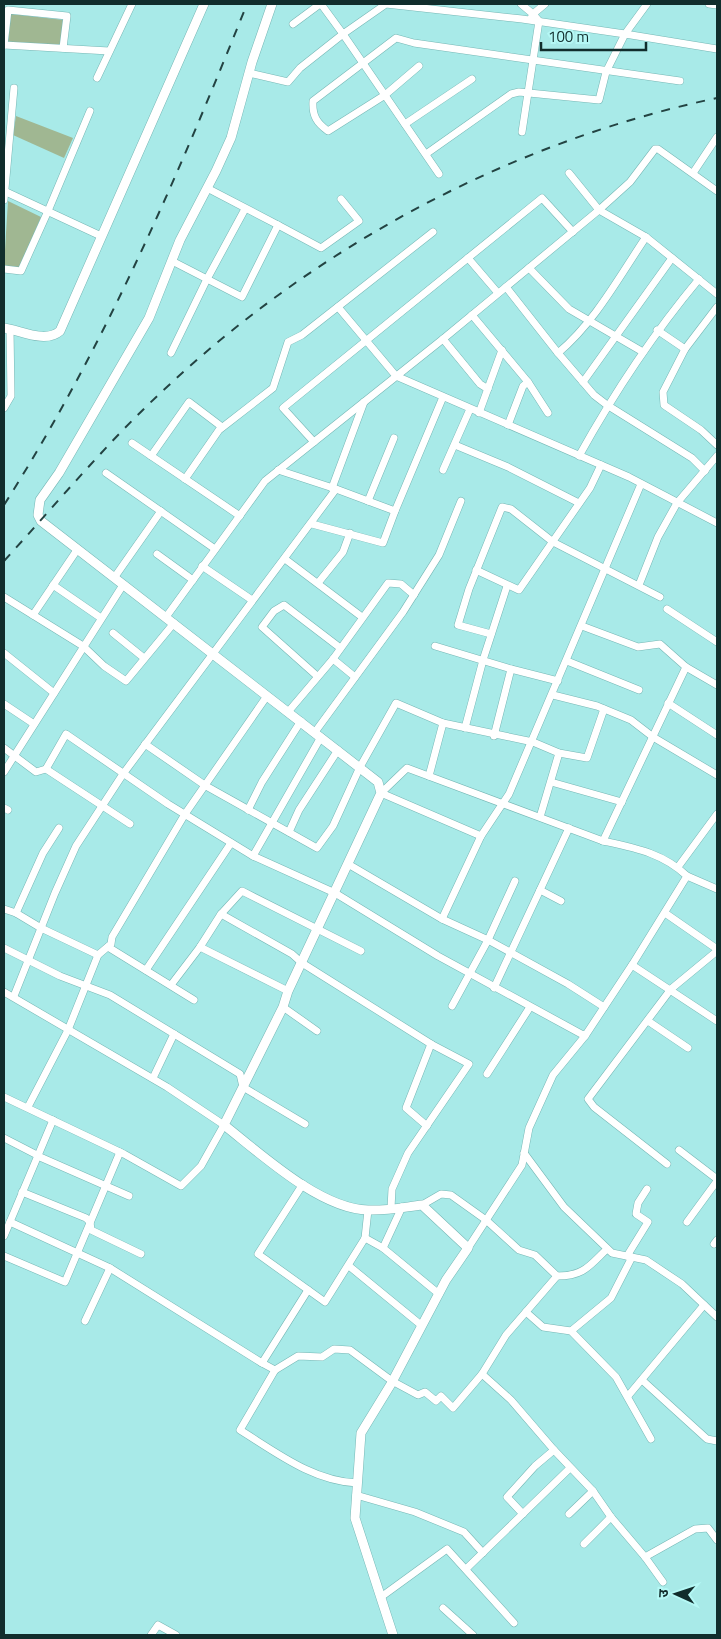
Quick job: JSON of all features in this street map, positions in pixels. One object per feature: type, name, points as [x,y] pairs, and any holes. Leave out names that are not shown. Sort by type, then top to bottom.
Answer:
[{"type":"street","points":[[97,78],[132,4]]},
{"type":"street","points":[[4,408],[11,396],[7,384],[7,328],[22,334],[52,335],[60,331],[204,4]]},
{"type":"street","points":[[272,4],[249,73],[231,138],[180,240],[150,318],[59,472],[40,500],[38,515],[41,521],[77,550],[360,767],[378,782],[381,793]]},
{"type":"street","points":[[293,24],[321,4],[364,63],[439,174]]},
{"type":"street","points":[[249,73],[288,82],[300,68],[343,34],[386,4],[531,17],[539,21],[717,49]]},
{"type":"street","points":[[521,4],[531,17]]},
{"type":"street","points":[[531,17],[544,4]]},
{"type":"street","points":[[426,154],[511,94],[527,91],[600,100],[606,72],[625,34],[647,4]]},
{"type":"street","points":[[709,4],[717,5]]},
{"type":"street","points":[[63,48],[67,16],[8,10],[4,45],[110,51]]},
{"type":"street","points":[[522,132],[539,21]]},
{"type":"street","points":[[419,66],[385,94],[328,131],[318,123],[313,111],[313,101],[396,38],[414,43],[533,59],[606,72],[680,81]]},
{"type":"street","points":[[405,124],[472,79]]},
{"type":"street","points":[[4,200],[14,88]]},
{"type":"street","points":[[4,269],[20,271],[48,211],[90,111]]},
{"type":"street","points":[[692,173],[717,138]]},
{"type":"street","points":[[4,597],[83,646],[104,666],[126,681],[170,620],[202,566],[264,481],[443,339],[573,232],[630,182],[655,150],[658,149],[717,191]]},
{"type":"street","points":[[569,173],[598,210],[646,237],[717,294]]},
{"type":"street","points":[[207,188],[321,248],[359,220],[340,199]]},
{"type":"street","points":[[4,191],[101,236]]},
{"type":"street","points":[[314,442],[283,408],[366,340],[542,198],[573,232]]},
{"type":"street","points":[[171,353],[207,279],[245,209]]},
{"type":"street","points":[[172,261],[242,298],[278,225]]},
{"type":"street","points":[[185,479],[222,427],[273,388],[288,342],[302,335],[433,232]]},
{"type":"street","points":[[558,354],[574,340],[588,322],[646,237]]},
{"type":"street","points":[[468,258],[498,293]]},
{"type":"street","points":[[583,382],[672,258]]},
{"type":"street","points":[[529,268],[569,309],[588,322],[643,352]]},
{"type":"street","points":[[579,456],[607,405],[657,330],[699,279]]},
{"type":"street","points":[[506,287],[558,354],[607,405],[692,458],[705,471]]},
{"type":"street","points":[[338,306],[396,376],[601,465],[717,523]]},
{"type":"street","points":[[717,307],[685,349],[663,392],[664,405],[701,430],[717,445]]},
{"type":"street","points":[[472,315],[528,382],[548,413]]},
{"type":"street","points":[[657,330],[685,349]]},
{"type":"street","points":[[443,339],[480,384],[488,389]]},
{"type":"street","points":[[479,413],[502,350]]},
{"type":"street","points":[[508,425],[524,386],[528,382]]},
{"type":"street","points":[[312,524],[383,543],[443,397]]},
{"type":"street","points":[[152,456],[189,402],[222,427]]},
{"type":"street","points":[[14,996],[76,846],[123,774],[252,600],[312,524],[334,489],[364,402]]},
{"type":"street","points":[[443,470],[470,409]]},
{"type":"street","points":[[368,501],[394,438]]},
{"type":"street","points":[[132,443],[240,516]]},
{"type":"street","points":[[455,445],[508,467],[580,504]]},
{"type":"street","points":[[639,585],[658,537],[677,503],[717,456]]},
{"type":"street","points":[[476,570],[519,590],[580,504],[601,465]]},
{"type":"street","points":[[278,470],[395,511]]},
{"type":"street","points":[[106,473],[215,549]]},
{"type":"street","points":[[442,919],[481,836],[509,794],[553,695],[641,484]]},
{"type":"street","points":[[253,856],[272,824],[318,735],[355,677],[382,644],[439,554],[460,501]]},
{"type":"street","points":[[491,634],[458,625],[476,570],[502,507],[512,509],[553,542],[660,597]]},
{"type":"street","points":[[114,578],[161,511]]},
{"type":"street","points":[[318,583],[343,552],[350,533]]},
{"type":"street","points":[[33,615],[77,550]]},
{"type":"street","points":[[157,554],[193,580]]},
{"type":"street","points":[[285,559],[362,617]]},
{"type":"street","points":[[202,566],[252,600]]},
{"type":"street","points":[[288,712],[333,659],[388,583],[401,584],[414,595]]},
{"type":"street","points":[[4,772],[122,584]]},
{"type":"street","points":[[53,585],[101,618]]},
{"type":"street","points":[[465,728],[483,660],[507,586]]},
{"type":"street","points":[[318,676],[262,627],[274,611],[284,604],[340,647]]},
{"type":"street","points":[[667,609],[717,642]]},
{"type":"street","points":[[582,626],[638,647],[660,644],[686,667],[717,685]]},
{"type":"street","points":[[113,633],[144,658]]},
{"type":"street","points":[[435,646],[558,681]]},
{"type":"street","points":[[4,652],[54,693]]},
{"type":"street","points":[[333,659],[355,677]]},
{"type":"street","points":[[567,661],[639,690]]},
{"type":"street","points":[[603,841],[686,667]]},
{"type":"street","points":[[494,736],[511,669]]},
{"type":"street","points":[[553,695],[604,709],[631,720],[653,736],[717,775]]},
{"type":"street","points":[[29,1105],[68,1030],[98,955],[108,947],[144,880],[185,814],[267,696]]},
{"type":"street","points":[[145,744],[206,786],[317,848],[333,826],[360,767],[396,703],[443,723],[494,736],[532,742],[559,753],[587,758],[604,709]]},
{"type":"street","points":[[668,703],[717,735]]},
{"type":"street","points":[[4,704],[34,724]]},
{"type":"street","points":[[248,810],[262,782],[301,721]]},
{"type":"street","points":[[429,776],[443,723]]},
{"type":"street","points":[[4,748],[36,772],[46,769],[66,734],[123,774],[253,856],[335,893],[469,974],[585,1036]]},
{"type":"street","points":[[288,832],[299,810],[338,750]]},
{"type":"street","points":[[540,817],[559,753]]},
{"type":"street","points":[[4,1097],[120,1152],[181,1186],[201,1166],[243,1088],[283,1007],[288,991],[381,793],[407,768],[603,841],[643,849],[678,867],[687,876],[717,889]]},
{"type":"street","points":[[46,769],[130,824]]},
{"type":"street","points":[[551,782],[622,802]]},
{"type":"street","points":[[381,793],[481,836]]},
{"type":"street","points":[[678,867],[717,814]]},
{"type":"street","points":[[16,913],[43,853],[60,828]]},
{"type":"street","points":[[494,988],[569,828]]},
{"type":"street","points":[[146,970],[231,843]]},
{"type":"street","points":[[348,864],[442,919],[511,952],[604,1007]]},
{"type":"street","points":[[393,1635],[355,1518],[361,1433],[392,1381],[439,1294],[522,1165],[529,1128],[552,1075],[585,1036],[687,876]]},
{"type":"street","points":[[452,1006],[488,940],[515,882]]},
{"type":"street","points":[[540,890],[561,901]]},
{"type":"street","points":[[171,985],[200,948],[221,914],[242,891],[319,928],[361,952]]},
{"type":"street","points":[[4,909],[16,913],[41,928],[98,955]]},
{"type":"street","points":[[665,913],[717,950],[670,989],[588,1099],[594,1107],[667,1164]]},
{"type":"street","points":[[221,914],[292,954],[302,963],[431,1044],[469,1064],[408,1153],[392,1189],[391,1208]]},
{"type":"street","points":[[108,947],[194,1000]]},
{"type":"street","points":[[4,948],[60,976],[110,995],[240,1074],[243,1088],[305,1124]]},
{"type":"street","points":[[200,948],[288,991]]},
{"type":"street","points":[[632,965],[717,1021]]},
{"type":"street","points":[[4,992],[14,996],[68,1030],[153,1078],[224,1124],[292,1179],[344,1206],[368,1210],[422,1205],[441,1194],[451,1195],[486,1220],[519,1250],[535,1255],[557,1276],[573,1276],[582,1273],[607,1249]]},
{"type":"street","points":[[283,1007],[317,1031]]},
{"type":"street","points":[[487,1074],[530,1007]]},
{"type":"street","points":[[648,1021],[688,1048]]},
{"type":"street","points":[[153,1078],[174,1034]]},
{"type":"street","points":[[427,1126],[406,1108],[431,1044]]},
{"type":"street","points":[[4,1236],[53,1120]]},
{"type":"street","points":[[4,1138],[38,1156],[129,1196]]},
{"type":"street","points":[[679,1150],[717,1180],[687,1222]]},
{"type":"street","points":[[4,1256],[65,1282],[120,1152]]},
{"type":"street","points":[[524,1153],[564,1207],[612,1254],[646,1260],[682,1284],[717,1317]]},
{"type":"street","points":[[302,1184],[258,1254],[325,1302],[365,1238],[368,1210]]},
{"type":"street","points":[[571,1332],[611,1298],[648,1222],[636,1214],[638,1203],[647,1189]]},
{"type":"street","points":[[22,1192],[86,1218],[91,1230],[141,1254]]},
{"type":"street","points":[[422,1205],[468,1248]]},
{"type":"street","points":[[383,1248],[402,1207]]},
{"type":"street","points":[[10,1222],[110,1268],[275,1370]]},
{"type":"street","points":[[365,1238],[383,1248],[439,1294]]},
{"type":"street","points":[[349,1266],[421,1325]]},
{"type":"street","points":[[85,1321],[110,1268]]},
{"type":"street","points":[[357,1483],[338,1482],[305,1470],[240,1430],[275,1370],[298,1356],[322,1357],[334,1349],[350,1350],[392,1381],[418,1395],[425,1392],[436,1401],[441,1396],[454,1408],[482,1374],[506,1335],[557,1276]]},
{"type":"street","points":[[262,1363],[308,1290]]},
{"type":"street","points":[[628,1396],[704,1305]]},
{"type":"street","points":[[526,1312],[543,1327],[571,1332],[616,1377],[651,1439]]},
{"type":"street","points":[[482,1374],[511,1400],[554,1450],[593,1491],[611,1517],[645,1557],[662,1582]]},
{"type":"street","points":[[642,1380],[706,1439],[717,1441]]},
{"type":"street","points":[[523,1514],[507,1497],[535,1466],[554,1450]]},
{"type":"street","points":[[466,1569],[569,1469]]},
{"type":"street","points":[[569,1514],[593,1491]]},
{"type":"street","points":[[356,1495],[415,1512],[464,1532],[482,1553]]},
{"type":"street","points":[[584,1544],[611,1517]]},
{"type":"street","points":[[645,1557],[695,1529],[717,1526]]},
{"type":"street","points":[[708,1528],[717,1540]]},
{"type":"street","points":[[381,1597],[447,1550],[514,1623]]},
{"type":"street","points":[[444,1608],[473,1635]]},
{"type":"street","points":[[151,1635],[158,1626],[176,1635]]},
{"type":"green space","points":[[11,14],[64,20],[60,45],[8,42]]},
{"type":"green space","points":[[16,116],[73,138],[64,158],[13,135]]},
{"type":"green space","points":[[8,201],[41,217],[19,269],[4,266]]},
{"type":"railway","points":[[4,505],[41,445],[107,322],[166,197],[247,4]]},
{"type":"railway","points":[[4,561],[104,450],[168,386],[227,335],[289,287],[355,244],[423,205],[494,171],[567,141],[641,117],[717,98]]}]
